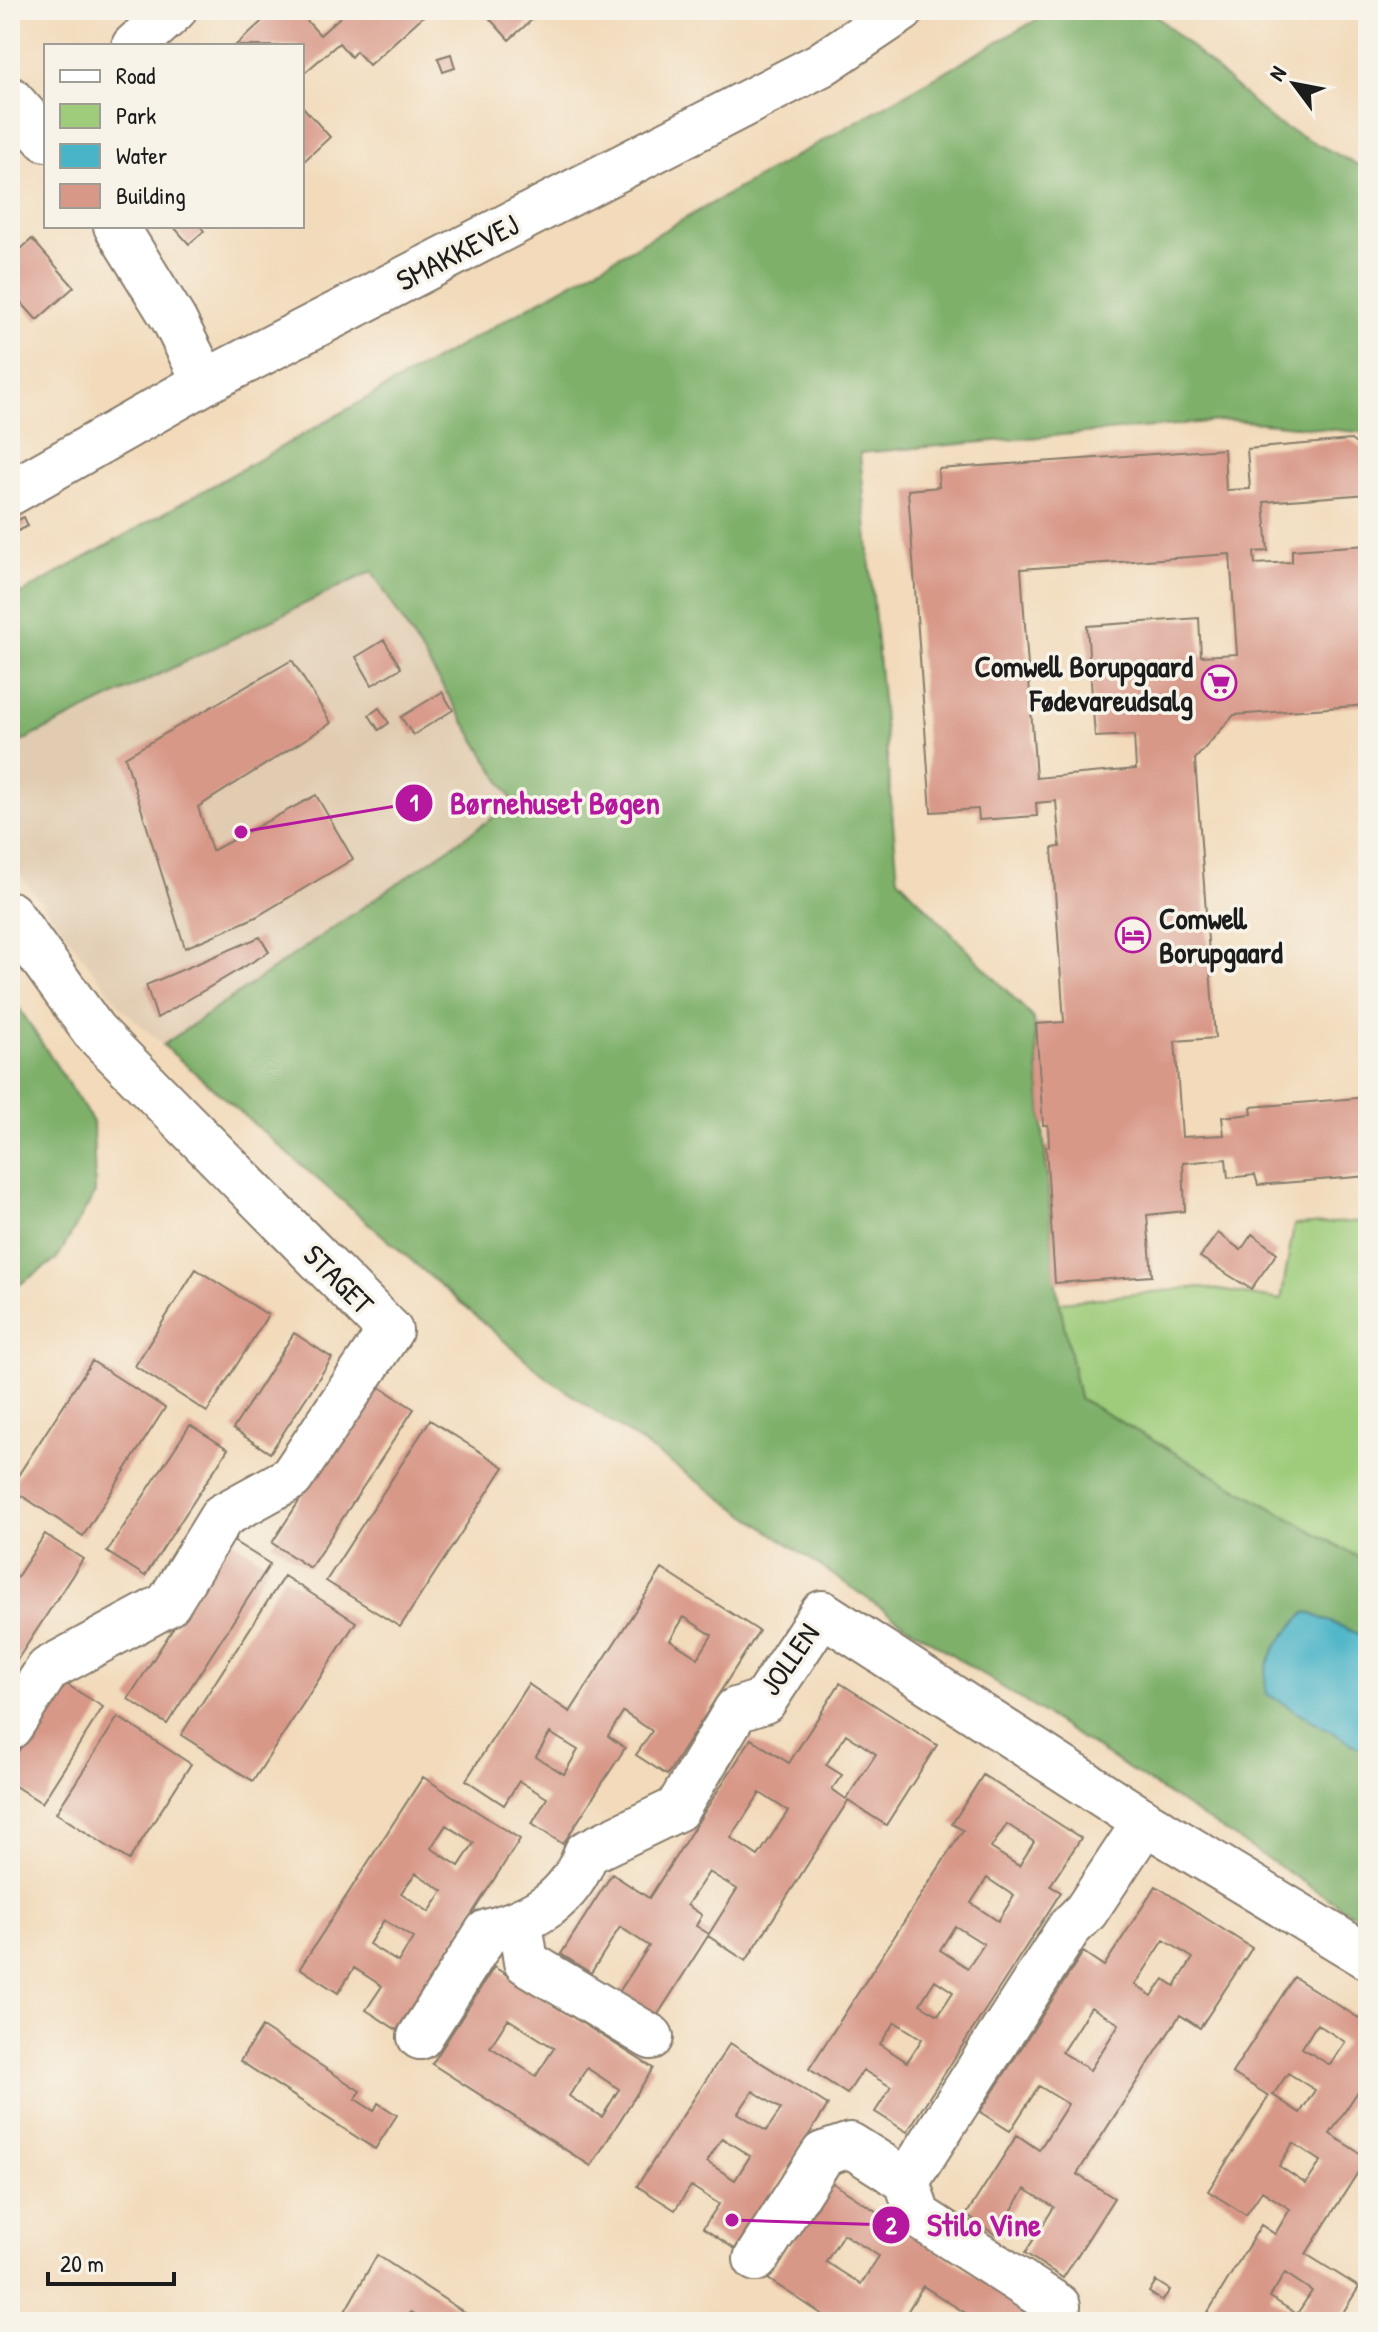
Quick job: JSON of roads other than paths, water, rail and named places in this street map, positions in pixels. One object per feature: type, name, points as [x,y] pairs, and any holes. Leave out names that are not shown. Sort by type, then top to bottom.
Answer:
[{"type":"street","points":[[136,44],[174,10]]},
{"type":"street","name":"SMAKKEVEJ","points":[[10,493],[205,382],[820,65],[902,10]]},
{"type":"street","points":[[10,99],[44,133]]},
{"type":"street","points":[[117,228],[174,320],[205,382]]},
{"type":"street","name":"STAGET","points":[[10,914],[94,1031],[390,1331],[291,1478],[222,1516],[168,1604],[48,1669],[10,1727]]},
{"type":"street","name":"JOLLEN","points":[[420,2037],[487,1932],[520,1923],[562,1896],[580,1870],[586,1853],[677,1809],[736,1710],[764,1701],[822,1613],[1145,1822],[1368,1957]]},
{"type":"street","points":[[907,2181],[1069,1928],[1086,1911],[1145,1822]]},
{"type":"street","points":[[520,1923],[526,1962],[651,2037]]},
{"type":"street","points":[[756,2259],[823,2154],[850,2145],[907,2181],[918,2216],[1058,2306]]},
{"type":"water","points":[[1307,1612],[1368,1638],[1368,1753],[1267,1694],[1266,1670],[1270,1659],[1282,1639]]},
{"type":"place","name":"Comwell Borupgaard Fødevareudsalg","points":[[1219,683]]},
{"type":"place","name":"Børnehuset Bøgen","points":[[241,832]]},
{"type":"place","name":"Comwell Borupgaard","points":[[1133,935]]},
{"type":"place","name":"Stilo Vine","points":[[732,2220]]}]
